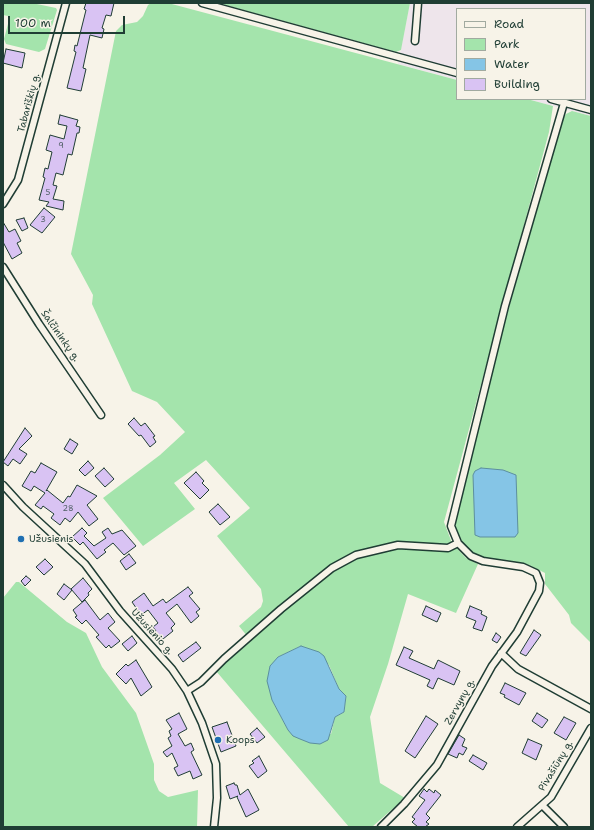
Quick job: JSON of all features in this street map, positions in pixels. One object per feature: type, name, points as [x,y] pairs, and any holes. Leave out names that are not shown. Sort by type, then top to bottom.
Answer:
[{"type":"street","name":"Tabariškių g.","points":[[3,204],[18,180],[66,3]]},
{"type":"street","points":[[202,3],[456,73]]},
{"type":"street","points":[[414,41],[418,3]]},
{"type":"street","points":[[555,100],[591,110]]},
{"type":"street","points":[[187,691],[201,682],[224,659],[281,609],[332,568],[356,555],[398,545],[448,548],[458,543],[453,534],[452,518],[505,306],[564,102]]},
{"type":"street","name":"Šalčininkų g.","points":[[3,267],[42,329],[101,415]]},
{"type":"street","name":"Užusienio g.","points":[[3,485],[23,507],[84,564],[120,611],[172,669],[187,691],[202,723],[216,764],[217,798],[214,827]]},
{"type":"street","name":"Zervynų g.","points":[[381,827],[404,804],[436,765],[492,666],[517,632],[539,591],[539,578],[530,569],[483,561],[465,550],[458,543]]},
{"type":"street","points":[[501,653],[518,669],[591,709]]},
{"type":"street","name":"Pivašiūnų g.","points":[[517,827],[543,806],[551,797],[591,728]]},
{"type":"street","points":[[543,806],[564,827]]},
{"type":"shaded area","points":[[410,3],[591,3],[591,116],[531,100],[586,100],[586,8],[456,8],[456,80],[398,64]]},
{"type":"green space","points":[[3,3],[32,3],[56,8],[57,10],[45,49],[39,52],[6,44],[4,39],[9,20],[8,16],[3,15]]},
{"type":"green space","points":[[151,3],[168,3],[456,80],[456,100],[531,100],[553,106],[549,132],[444,522],[452,543],[466,558],[478,564],[456,613],[408,594],[388,664],[370,717],[380,783],[405,798],[372,827],[349,827],[216,671],[251,641],[239,626],[261,607],[263,601],[261,589],[217,536],[250,508],[206,460],[174,483],[195,509],[143,546],[103,498],[160,455],[185,432],[157,402],[132,391],[92,304],[93,295],[71,254],[116,31],[122,25],[137,22],[143,16],[148,5]],"holes":[[[301,646],[329,665],[339,689],[346,696],[344,712],[335,717],[331,734],[288,730],[272,700],[278,657]]]},
{"type":"green space","points":[[218,3],[410,3],[401,50],[396,52]]},
{"type":"green space","points":[[572,111],[591,116],[591,643],[571,623],[569,615],[545,584],[545,573],[529,565],[481,557],[466,548],[456,531],[456,518],[504,325],[562,120],[566,114]]},
{"type":"green space","points":[[16,582],[19,582],[67,622],[86,633],[102,667],[136,713],[154,764],[154,780],[159,791],[168,797],[198,790],[197,827],[3,827],[3,598]]},
{"type":"water","points":[[481,468],[503,470],[516,475],[518,533],[515,537],[480,537],[475,535],[473,475],[475,471]]},
{"type":"water","points":[[301,646],[319,652],[324,656],[339,689],[346,696],[344,712],[335,717],[328,740],[320,744],[310,743],[293,736],[288,730],[272,700],[267,681],[270,666],[278,657]]},
{"type":"building","points":[[86,3],[114,3],[111,16],[106,15],[102,28],[104,29],[102,38],[90,35],[83,68],[86,69],[81,91],[67,88],[76,52],[74,51],[75,45],[77,46],[86,10],[84,9]]},
{"type":"building","points":[[6,49],[25,53],[22,68],[3,63]]},
{"type":"building","points":[[60,115],[78,120],[76,126],[80,127],[79,133],[77,133],[72,155],[68,154],[63,175],[56,173],[53,185],[57,186],[53,199],[64,201],[63,210],[46,206],[49,202],[39,200],[45,178],[43,177],[45,168],[48,169],[52,152],[46,150],[50,135],[64,139],[67,126],[58,124]]},
{"type":"building","points":[[44,208],[55,217],[42,233],[30,225]]},
{"type":"building","points":[[24,218],[28,228],[22,231],[16,220]]},
{"type":"building","points":[[3,222],[9,232],[15,229],[21,241],[17,243],[22,253],[12,259],[3,242]]},
{"type":"building","points":[[134,418],[141,426],[145,423],[155,436],[153,437],[156,442],[150,447],[141,435],[139,436],[128,424]]},
{"type":"building","points":[[25,428],[32,436],[19,449],[27,454],[20,464],[13,459],[8,466],[3,462]]},
{"type":"building","points":[[70,439],[78,444],[72,454],[64,449]]},
{"type":"building","points":[[88,461],[94,468],[85,476],[79,470]]},
{"type":"building","points":[[41,463],[57,472],[46,491],[47,490],[63,503],[68,496],[70,497],[77,485],[97,496],[87,505],[98,519],[89,526],[78,512],[70,522],[65,518],[60,525],[51,518],[54,514],[43,506],[41,509],[35,505],[45,493],[34,486],[31,491],[22,486],[31,471],[35,473]]},
{"type":"building","points":[[104,468],[114,479],[105,487],[95,476]]},
{"type":"building","points":[[196,472],[204,481],[202,483],[209,490],[200,499],[184,483]]},
{"type":"building","points":[[218,504],[230,517],[220,525],[209,512]]},
{"type":"building","points":[[82,528],[87,533],[84,536],[94,546],[106,538],[102,532],[108,528],[112,534],[122,530],[136,546],[124,555],[113,543],[104,550],[106,552],[97,559],[83,542],[80,545],[72,537]]},
{"type":"building","points":[[129,554],[136,563],[126,570],[120,561]]},
{"type":"building","points":[[45,559],[53,567],[44,575],[36,567]]},
{"type":"building","points":[[26,576],[31,580],[25,586],[21,581]]},
{"type":"building","points":[[83,578],[92,589],[88,593],[89,595],[82,602],[71,589]]},
{"type":"building","points":[[64,584],[72,590],[64,600],[57,594]]},
{"type":"building","points":[[188,587],[193,593],[189,596],[200,609],[196,612],[199,616],[191,623],[177,604],[166,613],[175,624],[171,628],[173,631],[163,639],[160,635],[157,638],[153,633],[156,631],[153,627],[158,623],[148,610],[141,615],[132,602],[144,593],[153,606],[163,599],[166,603]]},
{"type":"building","points":[[85,600],[100,620],[108,613],[115,622],[108,628],[120,641],[111,648],[109,645],[106,648],[96,637],[99,635],[86,620],[82,624],[75,617],[77,616],[73,610]]},
{"type":"building","points":[[426,606],[441,613],[437,622],[422,615]]},
{"type":"building","points":[[470,606],[482,611],[481,614],[487,617],[482,631],[473,628],[476,621],[466,617]]},
{"type":"building","points":[[534,630],[541,635],[526,656],[520,653]]},
{"type":"building","points":[[496,633],[501,637],[497,643],[492,640]]},
{"type":"building","points":[[132,636],[137,643],[128,651],[122,644]]},
{"type":"building","points":[[196,642],[201,648],[183,662],[178,655]]},
{"type":"building","points":[[404,647],[413,651],[409,658],[434,669],[438,660],[460,671],[454,685],[438,678],[433,689],[427,686],[430,680],[396,665]]},
{"type":"building","points":[[136,660],[152,687],[141,696],[131,678],[126,684],[116,674],[126,664],[128,666]]},
{"type":"building","points":[[505,683],[526,693],[519,705],[504,697],[505,695],[500,693]]},
{"type":"building","points":[[179,713],[187,729],[178,734],[185,746],[191,743],[194,750],[191,752],[202,775],[193,779],[190,771],[178,776],[174,768],[178,766],[172,753],[167,757],[163,752],[172,746],[168,738],[171,736],[169,731],[172,729],[166,720]]},
{"type":"building","points":[[537,713],[548,720],[542,728],[532,721]]},
{"type":"building","points":[[426,716],[438,724],[415,758],[405,751]]},
{"type":"building","points":[[564,717],[576,723],[566,740],[554,733]]},
{"type":"building","points":[[227,722],[236,746],[221,752],[212,727]]},
{"type":"building","points":[[257,728],[265,737],[257,743],[250,734]]},
{"type":"building","points":[[459,735],[465,739],[462,746],[467,748],[463,755],[459,753],[457,758],[448,754]]},
{"type":"building","points":[[528,739],[542,745],[536,760],[522,753]]},
{"type":"building","points":[[473,755],[487,763],[483,770],[469,761]]},
{"type":"building","points":[[259,756],[267,771],[258,778],[249,766],[254,763],[252,761]]},
{"type":"building","points":[[234,783],[237,785],[240,795],[248,789],[259,810],[246,817],[237,797],[238,796],[230,799],[226,786]]},
{"type":"building","points":[[424,789],[427,792],[429,789],[434,793],[435,790],[441,795],[426,814],[430,818],[426,822],[429,824],[425,827],[418,827],[412,822],[415,819],[412,817],[425,800],[419,796]]},
{"type":"place","name":"Užusienis","points":[[21,539]]},
{"type":"place","name":"Koops","points":[[218,740]]}]
